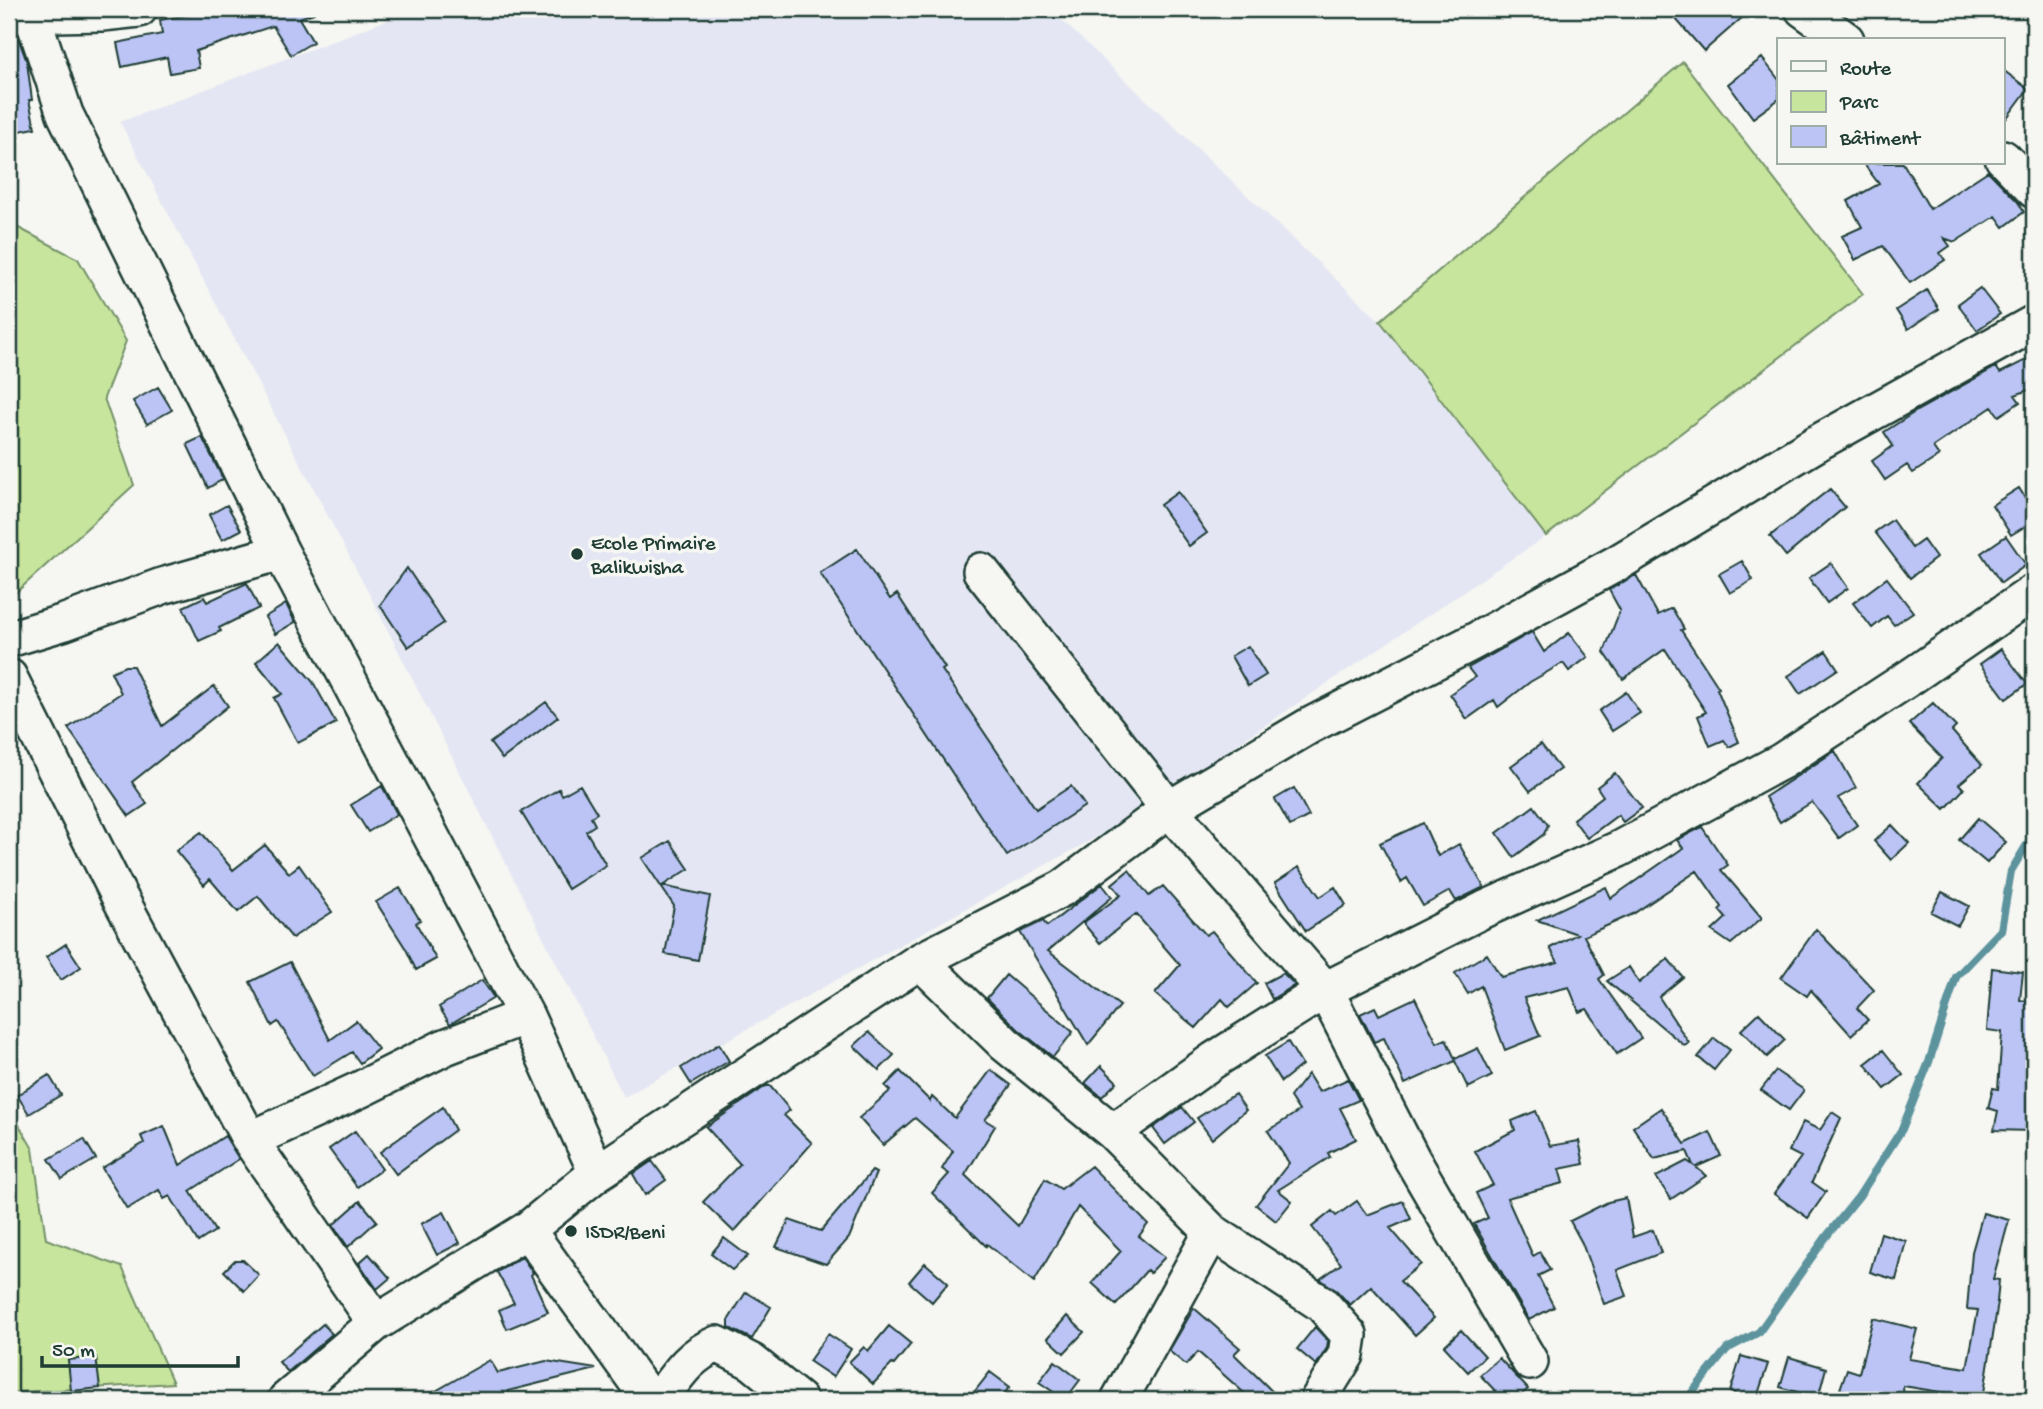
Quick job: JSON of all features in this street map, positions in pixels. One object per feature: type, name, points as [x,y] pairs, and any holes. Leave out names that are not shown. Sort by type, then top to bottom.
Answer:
[{"type":"street","points":[[139,9],[102,13],[23,13],[65,114],[281,552],[526,1016],[597,1172]]},
{"type":"street","points":[[1804,9],[1843,38]]},
{"type":"street","points":[[2004,159],[2034,190]]},
{"type":"street","points":[[286,1400],[376,1323],[527,1230],[597,1172],[920,961],[1063,888],[1169,809],[1309,726],[1471,643],[1619,562],[1819,442],[2034,323]]},
{"type":"street","points":[[9,639],[65,622],[162,586],[281,552]]},
{"type":"street","points":[[981,571],[1169,809],[1325,990],[1412,1159],[1530,1362]]},
{"type":"street","points":[[1113,1132],[1214,1060],[1325,990],[1485,909],[1619,849],[1760,773],[1912,676],[2034,592]]},
{"type":"street","points":[[9,677],[120,898],[250,1140],[376,1323]]},
{"type":"street","points":[[920,961],[1005,1044],[1113,1132],[1212,1232],[1322,1304],[1349,1335],[1346,1355],[1318,1400]]},
{"type":"street","points":[[250,1140],[445,1047],[526,1016]]},
{"type":"street","points":[[527,1230],[650,1400]]},
{"type":"street","points":[[1119,1400],[1212,1232]]},
{"type":"street","points":[[659,1400],[684,1366],[699,1351],[717,1344],[752,1362],[799,1400]]},
{"type":"shaded area","points":[[416,9],[1050,9],[1380,321],[1546,536],[1113,828],[624,1097],[376,607],[120,122]]},
{"type":"green space","points":[[1683,62],[1863,294],[1546,536],[1380,321]]},
{"type":"green space","points":[[9,223],[78,259],[126,341],[104,398],[134,485],[9,599]]},
{"type":"green space","points":[[9,1108],[33,1149],[46,1239],[122,1267],[173,1383],[9,1393]]},
{"type":"building","points":[[219,9],[314,9],[314,13],[299,18],[313,42],[291,55],[273,26],[196,51],[199,68],[170,73],[167,57],[122,67],[117,43],[162,34],[160,20]]},
{"type":"building","points":[[1667,9],[1752,9],[1704,51]]},
{"type":"building","points":[[9,35],[17,35],[27,62],[32,100],[29,100],[35,128],[9,133]]},
{"type":"building","points":[[1762,58],[1777,77],[1777,100],[1753,118],[1728,84]]},
{"type":"building","points":[[2004,71],[2028,89],[2004,122]]},
{"type":"building","points":[[1864,164],[1904,164],[1930,209],[1988,171],[2024,212],[2004,227],[1996,216],[1955,242],[1944,238],[1950,246],[1940,253],[1945,260],[1910,283],[1883,246],[1855,260],[1842,236],[1862,227],[1848,201],[1879,184]]},
{"type":"building","points":[[1980,288],[2000,314],[1977,330],[1958,304]]},
{"type":"building","points":[[1927,290],[1939,309],[1908,329],[1896,310]]},
{"type":"building","points":[[2034,356],[2034,388],[2015,395],[2020,402],[1999,416],[1992,407],[1933,447],[1939,456],[1913,473],[1907,465],[1885,480],[1872,461],[1893,446],[1884,432],[1996,367],[2000,373]]},
{"type":"building","points":[[158,387],[172,410],[147,424],[133,401]]},
{"type":"building","points":[[202,437],[223,479],[208,488],[187,444]]},
{"type":"building","points":[[2019,488],[2034,512],[2034,521],[2011,535],[1992,505]]},
{"type":"building","points":[[1830,489],[1845,507],[1786,556],[1770,536]]},
{"type":"building","points":[[1178,492],[1207,533],[1189,546],[1160,505]]},
{"type":"building","points":[[227,505],[241,530],[222,540],[209,515]]},
{"type":"building","points":[[1892,520],[1912,548],[1923,540],[1936,558],[1910,578],[1875,532]]},
{"type":"building","points":[[2006,536],[2026,565],[2001,583],[1981,553]]},
{"type":"building","points":[[857,549],[890,599],[897,594],[945,668],[942,670],[1036,809],[1071,786],[1085,806],[1007,856],[820,573]]},
{"type":"building","points":[[1742,561],[1753,580],[1730,593],[1719,574]]},
{"type":"building","points":[[1831,563],[1848,588],[1827,603],[1809,578]]},
{"type":"building","points":[[407,568],[444,623],[408,647],[380,605]]},
{"type":"building","points":[[1636,575],[1658,615],[1672,608],[1684,629],[1681,630],[1719,688],[1717,689],[1739,742],[1729,747],[1724,740],[1710,746],[1698,716],[1706,712],[1665,649],[1623,679],[1604,652],[1620,610],[1609,590]]},
{"type":"building","points":[[1887,578],[1913,612],[1894,625],[1887,616],[1872,628],[1853,603]]},
{"type":"building","points":[[247,583],[259,608],[199,641],[183,607],[204,597],[207,602]]},
{"type":"building","points":[[286,604],[295,622],[275,634],[265,617]]},
{"type":"building","points":[[1532,632],[1544,652],[1569,633],[1588,657],[1569,671],[1563,663],[1530,682],[1498,707],[1494,700],[1467,719],[1450,694],[1475,677],[1468,668]]},
{"type":"building","points":[[279,642],[313,682],[336,723],[298,743],[274,698],[282,694],[256,662]]},
{"type":"building","points":[[1248,646],[1266,675],[1248,686],[1231,656]]},
{"type":"building","points":[[2001,649],[2027,684],[2006,699],[1980,664]]},
{"type":"building","points":[[1826,651],[1838,669],[1800,694],[1788,676]]},
{"type":"building","points":[[125,666],[133,666],[162,726],[214,686],[228,706],[132,782],[147,804],[129,816],[68,728],[121,693],[111,672]]},
{"type":"building","points":[[1626,692],[1640,713],[1612,731],[1599,711]]},
{"type":"building","points":[[546,702],[558,717],[502,759],[490,743]]},
{"type":"building","points":[[1933,703],[1956,727],[1952,731],[1982,765],[1959,784],[1964,789],[1945,809],[1918,783],[1942,758],[1909,724]]},
{"type":"building","points":[[1541,744],[1560,769],[1530,791],[1511,766]]},
{"type":"building","points":[[1835,751],[1856,788],[1838,798],[1857,825],[1839,838],[1812,802],[1780,822],[1765,797]]},
{"type":"building","points":[[1615,773],[1642,808],[1623,822],[1618,815],[1587,838],[1573,819],[1603,796],[1597,787]]},
{"type":"building","points":[[580,785],[597,813],[591,817],[595,825],[586,831],[606,865],[568,889],[521,812],[559,789],[562,795]]},
{"type":"building","points":[[382,786],[397,814],[368,832],[351,805]]},
{"type":"building","points":[[1294,788],[1309,816],[1290,826],[1275,799]]},
{"type":"building","points":[[1534,806],[1548,825],[1544,834],[1514,857],[1497,833]]},
{"type":"building","points":[[1978,818],[2006,842],[1987,863],[1959,840]]},
{"type":"building","points":[[1423,823],[1438,856],[1459,844],[1484,887],[1456,901],[1450,891],[1423,906],[1407,878],[1401,882],[1380,843]]},
{"type":"building","points":[[1892,825],[1909,843],[1891,860],[1874,841]]},
{"type":"building","points":[[1702,827],[1728,865],[1721,870],[1762,918],[1731,944],[1712,931],[1726,918],[1719,910],[1722,907],[1697,871],[1633,914],[1584,936],[1604,975],[1599,979],[1641,1038],[1617,1054],[1587,1009],[1579,1012],[1569,987],[1524,998],[1540,1036],[1505,1050],[1481,986],[1468,994],[1455,973],[1487,954],[1501,977],[1558,962],[1550,948],[1577,934],[1537,920],[1606,887],[1611,898],[1683,848],[1677,840]]},
{"type":"building","points":[[201,832],[233,870],[265,845],[289,873],[299,865],[332,912],[292,938],[258,896],[238,912],[210,879],[204,885],[176,851]]},
{"type":"building","points":[[670,841],[689,869],[662,886],[710,896],[698,960],[665,954],[674,906],[642,858]]},
{"type":"building","points":[[1299,867],[1320,897],[1335,887],[1346,905],[1306,931],[1275,883]]},
{"type":"building","points":[[1129,870],[1149,896],[1163,886],[1206,935],[1212,931],[1257,983],[1229,1007],[1222,999],[1196,1028],[1155,994],[1180,965],[1136,914],[1100,943],[1083,923],[1121,895],[1112,884]]},
{"type":"building","points":[[1102,884],[1112,897],[1048,951],[1120,1006],[1088,1045],[1020,932],[1043,921],[1047,926]]},
{"type":"building","points":[[400,888],[420,920],[416,923],[436,959],[416,970],[376,902]]},
{"type":"building","points":[[1942,892],[1969,906],[1958,926],[1931,912]]},
{"type":"building","points":[[1816,929],[1874,990],[1857,1008],[1868,1020],[1851,1035],[1811,990],[1807,996],[1781,978]]},
{"type":"building","points":[[66,944],[81,967],[61,980],[46,957]]},
{"type":"building","points":[[1668,959],[1683,977],[1659,997],[1689,1043],[1685,1046],[1607,981],[1629,967],[1639,983]]},
{"type":"building","points":[[290,962],[330,1040],[356,1021],[378,1049],[360,1063],[352,1052],[313,1076],[278,1022],[272,1026],[250,982]]},
{"type":"building","points":[[1992,968],[2023,972],[2020,1000],[2034,1002],[2032,1131],[1994,1130],[1998,1111],[1988,1108],[1993,1088],[1998,1089],[2002,1032],[1987,1030]]},
{"type":"building","points":[[1283,973],[1295,985],[1272,999],[1264,983]]},
{"type":"building","points":[[1006,975],[1073,1032],[1053,1057],[1018,1029],[987,998]]},
{"type":"building","points":[[482,980],[494,998],[450,1024],[439,1007]]},
{"type":"building","points":[[1415,998],[1437,1043],[1446,1039],[1455,1059],[1478,1048],[1492,1076],[1468,1088],[1455,1061],[1405,1084],[1384,1038],[1374,1042],[1360,1014],[1375,1007],[1379,1015]]},
{"type":"building","points":[[1759,1013],[1785,1040],[1767,1057],[1741,1030]]},
{"type":"building","points":[[869,1032],[894,1055],[879,1070],[854,1046]]},
{"type":"building","points":[[1714,1038],[1730,1050],[1714,1070],[1698,1057]]},
{"type":"building","points":[[1288,1042],[1302,1065],[1281,1082],[1265,1056]]},
{"type":"building","points":[[719,1044],[729,1061],[691,1084],[681,1068]]},
{"type":"building","points":[[1883,1050],[1903,1075],[1885,1089],[1865,1064]]},
{"type":"building","points":[[1101,1066],[1117,1082],[1102,1097],[1085,1083]]},
{"type":"building","points":[[991,1070],[1011,1085],[985,1120],[995,1126],[965,1175],[1018,1226],[1045,1179],[1061,1189],[1091,1166],[1148,1224],[1139,1236],[1165,1257],[1150,1273],[1147,1270],[1116,1305],[1092,1283],[1121,1251],[1078,1207],[1034,1282],[987,1244],[986,1246],[932,1193],[949,1174],[942,1169],[953,1151],[915,1118],[883,1145],[859,1118],[890,1091],[885,1086],[900,1071],[930,1101],[932,1097],[955,1118]]},
{"type":"building","points":[[1776,1071],[1804,1090],[1789,1110],[1761,1090]]},
{"type":"building","points":[[1308,1074],[1319,1092],[1348,1079],[1359,1100],[1340,1108],[1356,1139],[1328,1153],[1330,1157],[1278,1190],[1292,1201],[1276,1221],[1256,1205],[1289,1163],[1268,1131],[1299,1111],[1290,1097]]},
{"type":"building","points":[[49,1075],[61,1095],[29,1114],[17,1095]]},
{"type":"building","points":[[766,1086],[770,1086],[790,1110],[784,1115],[812,1143],[734,1232],[703,1202],[740,1164],[706,1127]]},
{"type":"building","points":[[1235,1094],[1246,1110],[1212,1139],[1197,1118]]},
{"type":"building","points":[[443,1107],[455,1130],[396,1174],[380,1152]]},
{"type":"building","points":[[1182,1107],[1194,1122],[1165,1144],[1153,1128]]},
{"type":"building","points":[[1661,1108],[1685,1144],[1710,1132],[1721,1156],[1696,1167],[1706,1176],[1671,1199],[1656,1177],[1687,1161],[1693,1165],[1687,1151],[1654,1159],[1633,1127]]},
{"type":"building","points":[[1536,1111],[1550,1146],[1579,1141],[1584,1164],[1559,1169],[1563,1183],[1507,1198],[1533,1256],[1540,1252],[1550,1270],[1538,1276],[1554,1307],[1529,1320],[1474,1224],[1488,1218],[1476,1193],[1493,1185],[1475,1151],[1515,1130],[1512,1121]]},
{"type":"building","points":[[1832,1112],[1841,1118],[1812,1182],[1826,1192],[1808,1218],[1774,1194],[1801,1157],[1789,1151],[1803,1122],[1820,1130]]},
{"type":"building","points":[[164,1126],[180,1165],[225,1136],[239,1159],[190,1191],[215,1231],[198,1242],[170,1196],[164,1199],[159,1190],[127,1209],[102,1168],[144,1143],[141,1136]]},
{"type":"building","points":[[355,1131],[382,1169],[357,1187],[329,1149]]},
{"type":"building","points":[[84,1139],[96,1159],[62,1179],[49,1159]]},
{"type":"building","points":[[652,1161],[666,1180],[645,1195],[633,1174]]},
{"type":"building","points":[[872,1171],[876,1173],[849,1238],[826,1264],[776,1247],[789,1220],[821,1231]]},
{"type":"building","points":[[1626,1198],[1633,1237],[1653,1230],[1661,1253],[1617,1270],[1627,1296],[1604,1304],[1582,1243],[1570,1221],[1608,1202]]},
{"type":"building","points":[[360,1201],[377,1221],[348,1247],[333,1225]]},
{"type":"building","points":[[1357,1201],[1367,1215],[1403,1201],[1411,1219],[1390,1228],[1421,1264],[1400,1281],[1434,1318],[1415,1335],[1371,1286],[1350,1305],[1320,1279],[1341,1264],[1312,1227],[1332,1211],[1336,1216]]},
{"type":"building","points":[[444,1212],[460,1243],[437,1255],[421,1224]]},
{"type":"building","points":[[1983,1213],[2009,1220],[1993,1279],[1999,1280],[1998,1302],[1983,1399],[1903,1386],[1904,1400],[1873,1400],[1840,1389],[1847,1369],[1859,1373],[1873,1318],[1917,1329],[1909,1359],[1967,1368],[1978,1310],[1967,1309],[1972,1252]]},
{"type":"building","points":[[1881,1233],[1906,1241],[1896,1280],[1870,1272]]},
{"type":"building","points":[[724,1238],[748,1256],[732,1270],[711,1254]]},
{"type":"building","points":[[369,1254],[390,1278],[377,1289],[359,1263]]},
{"type":"building","points":[[522,1257],[533,1273],[531,1275],[548,1312],[507,1329],[499,1310],[514,1303],[497,1272]]},
{"type":"building","points":[[235,1260],[243,1260],[259,1275],[244,1291],[224,1271]]},
{"type":"building","points":[[925,1263],[948,1283],[932,1302],[909,1282]]},
{"type":"building","points":[[746,1292],[771,1307],[752,1339],[729,1328],[729,1319]]},
{"type":"building","points":[[1194,1308],[1240,1348],[1234,1354],[1281,1400],[1252,1400],[1198,1352],[1186,1365],[1169,1351]]},
{"type":"building","points":[[1067,1316],[1084,1332],[1064,1353],[1048,1338]]},
{"type":"building","points":[[323,1324],[332,1334],[288,1372],[279,1362]]},
{"type":"building","points":[[889,1326],[911,1344],[894,1365],[873,1384],[849,1362],[864,1347],[868,1351]]},
{"type":"building","points":[[1315,1327],[1328,1341],[1327,1348],[1316,1365],[1297,1349]]},
{"type":"building","points":[[1461,1330],[1485,1356],[1468,1372],[1444,1346]]},
{"type":"building","points":[[828,1334],[851,1349],[833,1377],[809,1361]]},
{"type":"building","points":[[1741,1356],[1768,1364],[1756,1400],[1730,1392]]},
{"type":"building","points":[[96,1357],[100,1388],[71,1391],[68,1360]]},
{"type":"building","points":[[1789,1357],[1826,1368],[1818,1398],[1780,1387]]},
{"type":"building","points":[[1499,1358],[1528,1389],[1516,1400],[1504,1400],[1480,1375]]},
{"type":"building","points":[[490,1360],[498,1373],[546,1361],[596,1369],[508,1391],[513,1400],[420,1400]]},
{"type":"building","points":[[1055,1361],[1080,1380],[1065,1400],[1039,1382]]},
{"type":"building","points":[[990,1372],[1010,1387],[999,1400],[968,1400]]},
{"type":"waterway","points":[[1686,1400],[1727,1349],[1759,1332],[1826,1237],[1859,1196],[1902,1129],[1929,1062],[1956,977],[2001,930],[2011,871],[2034,833]]},
{"type":"place","name":"Ecole Primaire Balikwisha","points":[[577,554]]},
{"type":"place","name":"ISDR/Beni","points":[[571,1231]]}]
